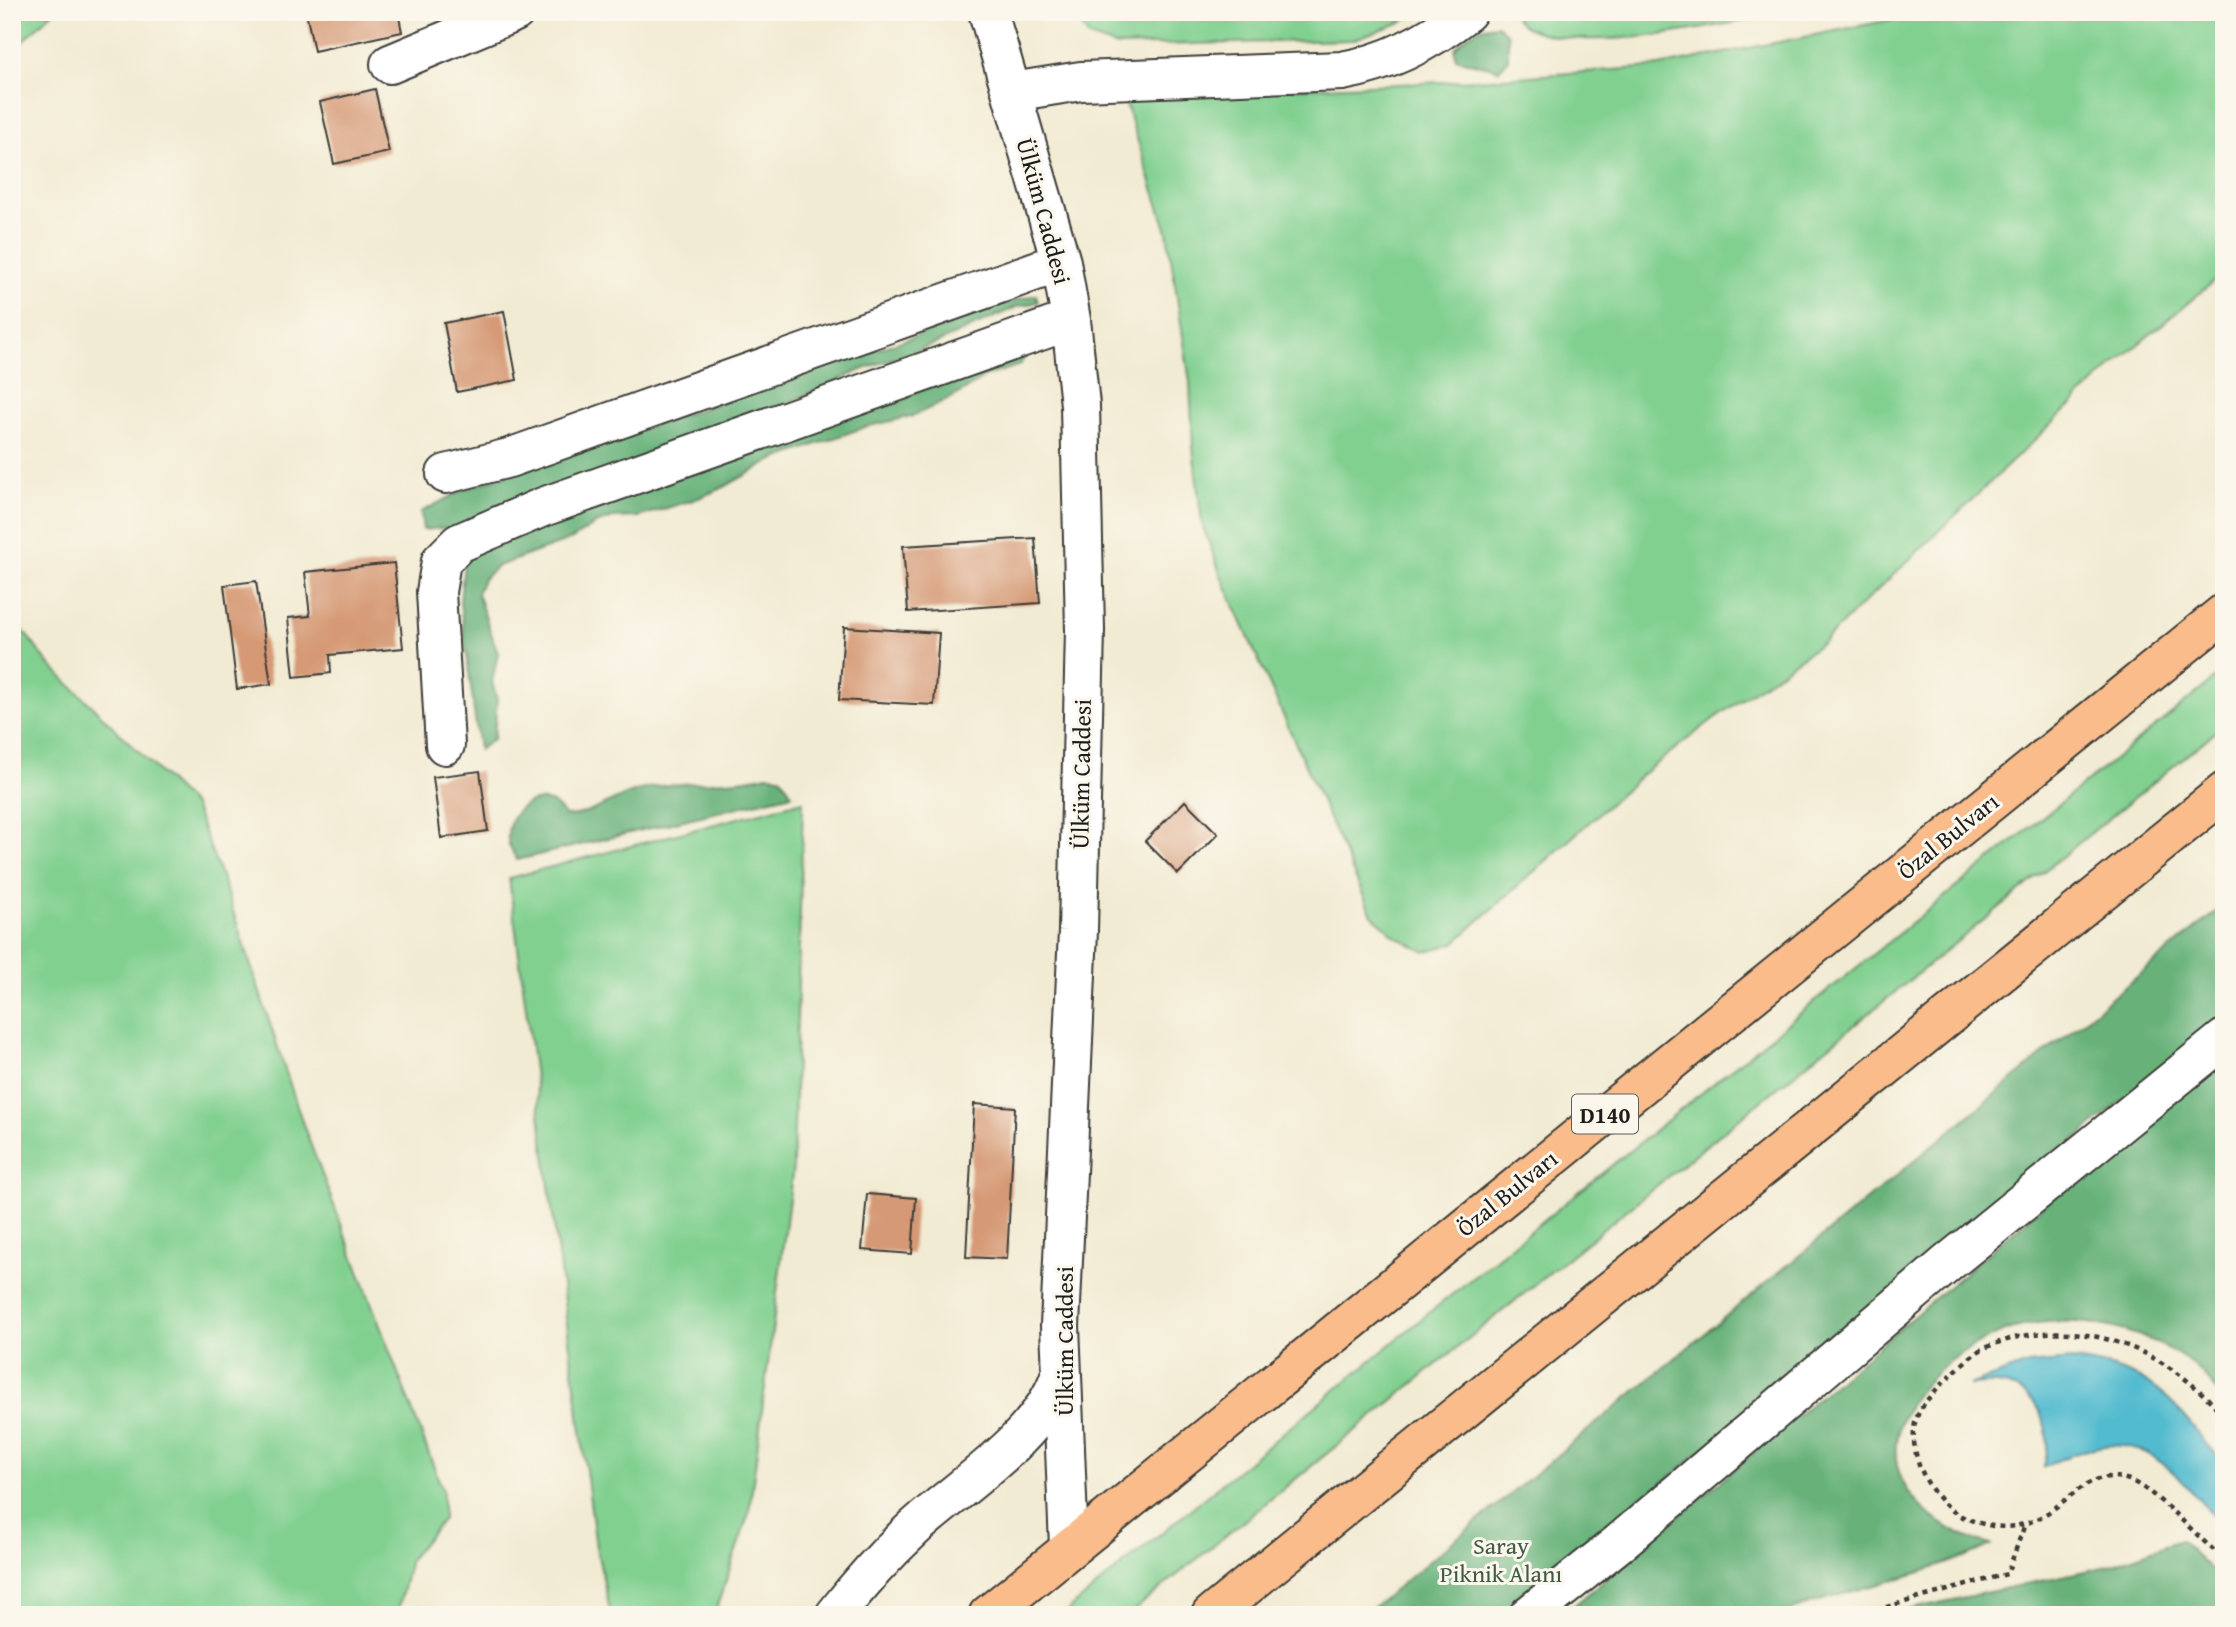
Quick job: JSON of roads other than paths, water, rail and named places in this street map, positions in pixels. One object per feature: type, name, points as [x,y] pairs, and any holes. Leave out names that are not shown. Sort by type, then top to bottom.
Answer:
[{"type":"highway","name":"Özal Bulvarı","points":[[988,1615],[2224,613]]},
{"type":"highway","points":[[1211,1615],[2224,792]]},
{"type":"street","points":[[390,64],[515,12]]},
{"type":"street","name":"Ülküm Caddesi","points":[[988,12],[1060,262],[1071,320],[1080,405],[1085,630],[1078,931],[1061,1374],[1069,1547]]},
{"type":"street","points":[[1012,92],[1081,81],[1342,71],[1385,60],[1432,37],[1467,12]]},
{"type":"street","points":[[446,474],[509,458],[1060,262]]},
{"type":"street","points":[[446,745],[436,592],[442,561],[459,543],[543,507],[1071,320]]},
{"type":"street","points":[[1529,1615],[1630,1534],[1949,1262],[2224,1039]]},
{"type":"street","points":[[835,1615],[913,1529],[1009,1447],[1042,1413],[1054,1395],[1061,1374]]},
{"type":"water","points":[[2072,1360],[2116,1368],[2133,1375],[2163,1394],[2177,1407],[2224,1466],[2224,1525],[2161,1463],[2130,1447],[2099,1447],[2044,1466],[2047,1452],[2045,1425],[2033,1402],[2011,1387],[1994,1384],[1969,1385],[2028,1364]]},
{"type":"park label","name":"Saray Piknik Alanı","points":[[1501,1559]]}]
